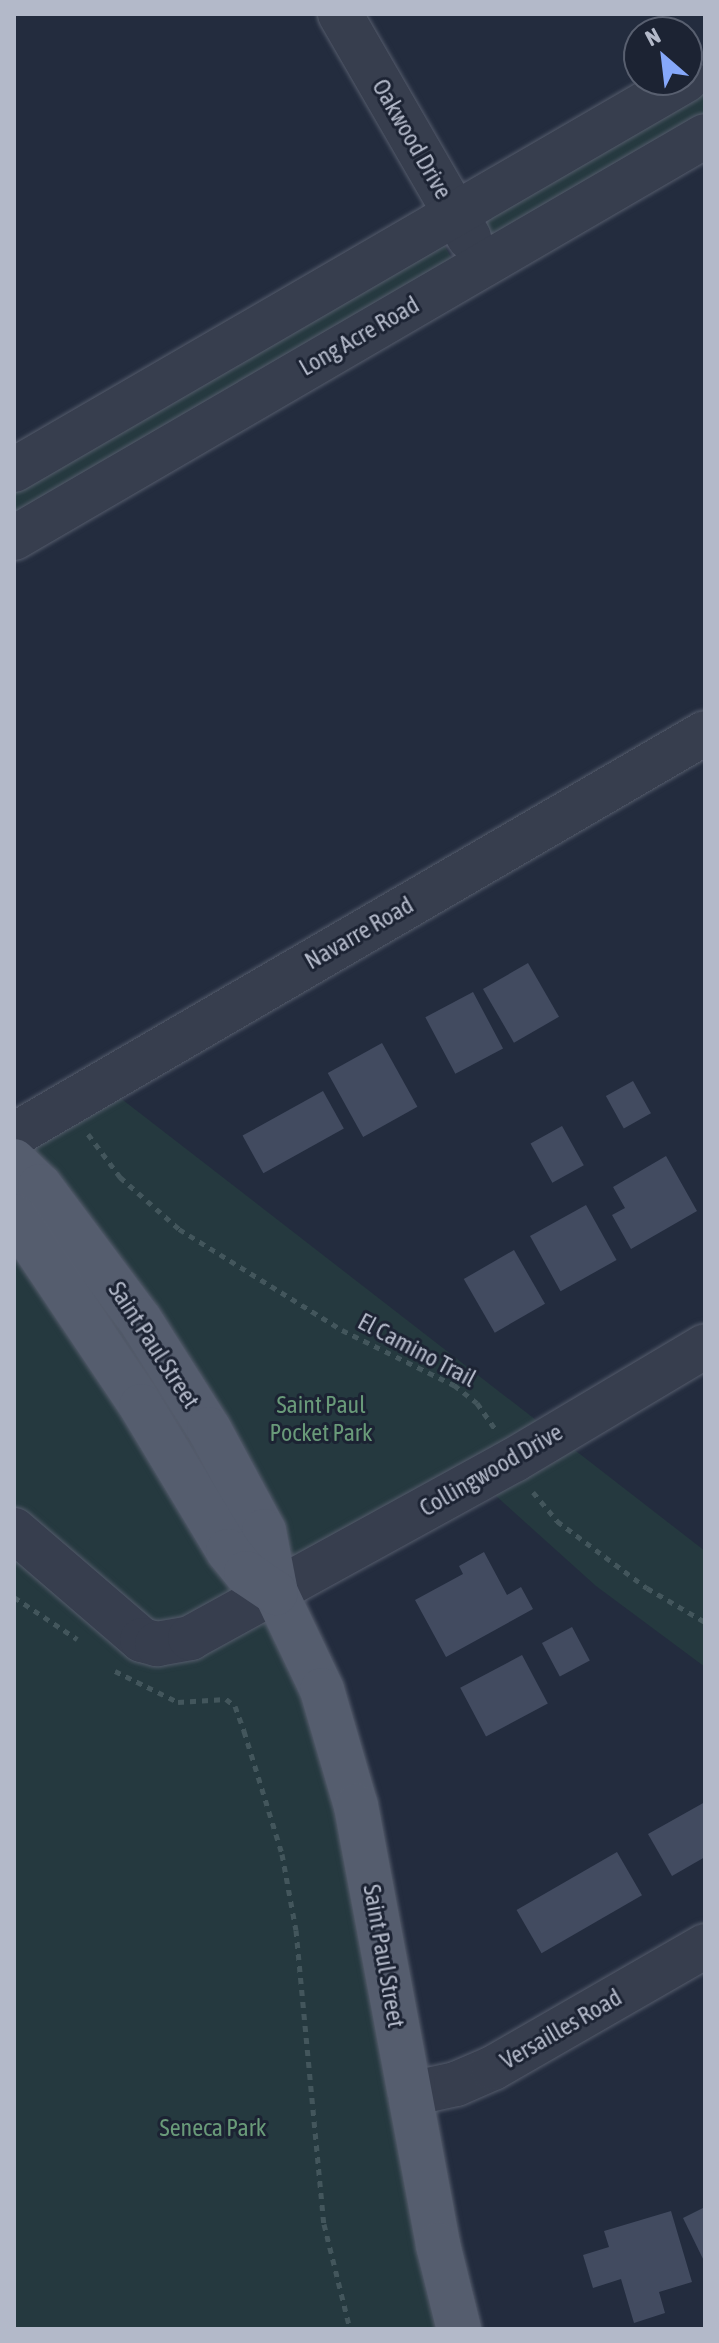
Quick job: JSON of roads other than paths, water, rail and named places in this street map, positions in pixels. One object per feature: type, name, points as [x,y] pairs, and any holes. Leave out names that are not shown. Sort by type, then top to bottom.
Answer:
[{"type":"main road","name":"Saint Paul Street","points":[[14,1161],[40,1186],[101,1265],[203,1419],[264,1531],[276,1593],[314,1671],[348,1777],[459,2329]]},
{"type":"main road","name":"Saint Paul Street","points":[[14,1216],[141,1406],[228,1551],[246,1573],[276,1593]]},
{"type":"street","name":"Oakwood Drive","points":[[340,14],[485,263]]},
{"type":"street","points":[[14,470],[659,96]]},
{"type":"street","name":"Long Acre Road","points":[[14,538],[705,136]]},
{"type":"street","name":"Navarre Road","points":[[14,1135],[705,733]]},
{"type":"street","name":"Collingwood Drive","points":[[14,1530],[128,1631],[157,1644],[190,1638],[514,1460],[705,1346]]},
{"type":"street","name":"Versailles Road","points":[[410,2094],[456,2084],[493,2068],[705,1946]]},
{"type":"park label","name":"Saint Paul Pocket Park","points":[[321,1419]]},
{"type":"park label","name":"Seneca Park","points":[[213,2128]]}]
